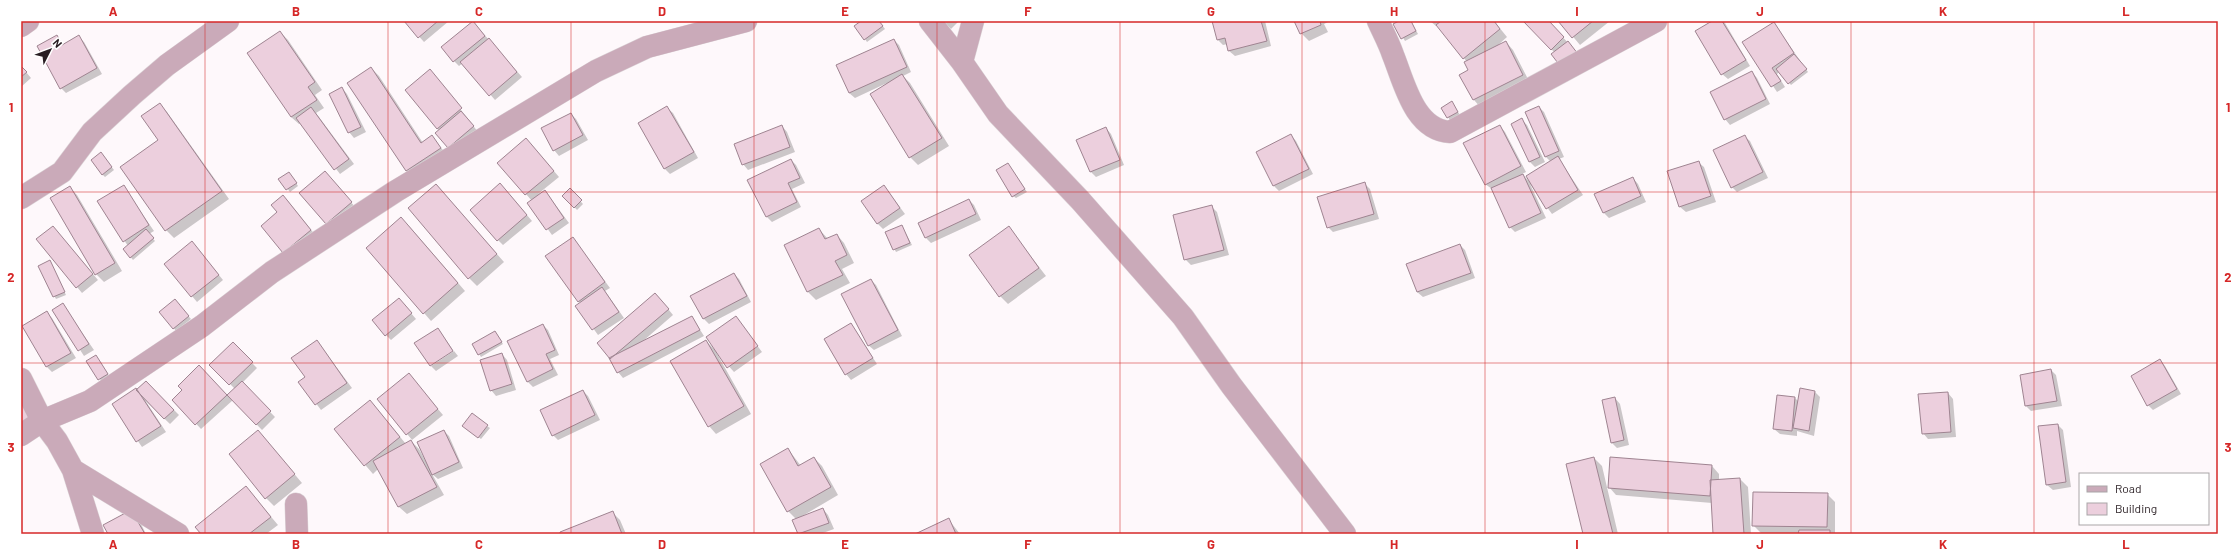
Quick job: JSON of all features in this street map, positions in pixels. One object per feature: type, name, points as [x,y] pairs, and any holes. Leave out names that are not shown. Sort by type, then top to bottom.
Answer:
[{"type":"street","points":[[21,26],[28,21]]},
{"type":"street","points":[[21,198],[62,172],[92,132],[126,100],[228,21]]},
{"type":"street","points":[[21,435],[42,421],[90,400],[202,326],[272,272],[396,191],[596,71],[647,47],[746,21]]},
{"type":"street","points":[[962,62],[973,21]]},
{"type":"street","points":[[1378,21],[1410,99],[1429,125],[1437,129],[1450,132],[1656,21]]},
{"type":"street","points":[[940,24],[962,62],[998,114],[1080,200],[1182,317],[1231,385],[1345,534]]},
{"type":"street","points":[[21,379],[42,421],[57,441],[73,470],[93,534]]},
{"type":"street","points":[[73,470],[178,534]]},
{"type":"street","points":[[296,504],[297,534]]},
{"type":"building","points":[[404,21],[438,21],[418,38]]},
{"type":"building","points":[[473,21],[485,36],[453,62],[441,47]]},
{"type":"building","points":[[861,21],[879,21],[883,26],[864,40],[854,26]]},
{"type":"building","points":[[1212,21],[1261,21],[1267,41],[1228,51],[1225,38],[1217,40]]},
{"type":"building","points":[[1294,21],[1320,21],[1321,25],[1300,34]]},
{"type":"building","points":[[1399,21],[1411,21],[1416,31],[1401,39],[1393,24]]},
{"type":"building","points":[[1441,21],[1494,21],[1500,29],[1463,59],[1436,25]]},
{"type":"building","points":[[1523,21],[1549,21],[1564,37],[1551,50]]},
{"type":"building","points":[[1558,21],[1593,21],[1572,38]]},
{"type":"building","points":[[1712,21],[1722,21],[1746,60],[1721,75],[1695,31]]},
{"type":"building","points":[[1774,22],[1794,53],[1772,68],[1781,81],[1771,87],[1742,42]]},
{"type":"building","points":[[280,31],[315,82],[308,87],[317,100],[291,117],[247,53]]},
{"type":"building","points":[[57,35],[62,45],[79,35],[97,68],[60,89],[37,46]]},
{"type":"building","points":[[489,38],[517,72],[489,96],[460,62]]},
{"type":"building","points":[[894,39],[907,67],[849,93],[836,65]]},
{"type":"building","points":[[1506,41],[1523,75],[1473,100],[1459,75],[1468,70],[1464,62]]},
{"type":"building","points":[[1568,41],[1578,54],[1561,67],[1551,54]]},
{"type":"building","points":[[1794,54],[1807,69],[1788,84],[1776,69]]},
{"type":"building","points":[[21,66],[27,72],[21,77]]},
{"type":"building","points":[[371,67],[421,143],[432,135],[441,148],[406,171],[347,83]]},
{"type":"building","points":[[430,69],[462,108],[437,129],[405,90]]},
{"type":"building","points":[[1752,71],[1766,99],[1724,120],[1710,92]]},
{"type":"building","points":[[902,74],[942,138],[909,158],[870,94]]},
{"type":"building","points":[[342,87],[361,127],[348,133],[329,94]]},
{"type":"building","points":[[1452,101],[1458,112],[1447,118],[1441,108]]},
{"type":"building","points":[[160,103],[222,191],[165,231],[120,167],[158,140],[141,116]]},
{"type":"building","points":[[667,106],[694,152],[664,169],[638,123]]},
{"type":"building","points":[[1539,106],[1559,151],[1545,157],[1525,112]]},
{"type":"building","points":[[311,107],[349,159],[334,170],[296,118]]},
{"type":"building","points":[[461,111],[474,126],[448,148],[435,133]]},
{"type":"building","points":[[571,113],[583,135],[553,151],[541,128]]},
{"type":"building","points":[[1522,118],[1540,157],[1529,162],[1511,124]]},
{"type":"building","points":[[782,125],[790,147],[742,165],[734,144]]},
{"type":"building","points":[[1500,125],[1521,166],[1485,185],[1463,143]]},
{"type":"building","points":[[1106,127],[1120,160],[1090,172],[1076,140]]},
{"type":"building","points":[[1291,134],[1309,169],[1273,186],[1256,152]]},
{"type":"building","points":[[1745,135],[1763,172],[1731,188],[1713,150]]},
{"type":"building","points":[[526,138],[554,171],[525,195],[497,163]]},
{"type":"building","points":[[101,152],[112,167],[102,175],[91,160]]},
{"type":"building","points":[[1558,156],[1578,190],[1546,209],[1526,176]]},
{"type":"building","points":[[791,159],[800,178],[788,183],[797,202],[766,217],[747,180]]},
{"type":"building","points":[[1699,161],[1711,196],[1679,207],[1667,171]]},
{"type":"building","points":[[1008,163],[1025,189],[1012,197],[996,170]]},
{"type":"building","points":[[325,171],[352,202],[326,224],[299,193]]},
{"type":"building","points":[[289,172],[297,183],[286,190],[278,179]]},
{"type":"building","points":[[1523,174],[1541,213],[1509,228],[1491,188]]},
{"type":"building","points":[[1633,177],[1641,196],[1603,213],[1594,194]]},
{"type":"building","points":[[1365,182],[1374,214],[1327,228],[1317,197]]},
{"type":"building","points":[[500,183],[527,215],[497,241],[470,210]]},
{"type":"building","points":[[436,184],[497,254],[468,279],[408,208]]},
{"type":"building","points":[[124,185],[149,225],[123,242],[97,201]]},
{"type":"building","points":[[884,185],[900,208],[877,224],[861,201]]},
{"type":"building","points":[[70,186],[115,263],[95,275],[50,198]]},
{"type":"building","points":[[570,188],[582,200],[574,208],[562,196]]},
{"type":"building","points":[[545,190],[564,218],[546,230],[527,203]]},
{"type":"building","points":[[283,195],[311,230],[283,253],[261,226],[277,212],[271,205]]},
{"type":"building","points":[[969,199],[976,214],[925,238],[918,223]]},
{"type":"building","points":[[1212,205],[1224,250],[1184,260],[1173,215]]},
{"type":"building","points":[[401,217],[458,283],[423,314],[366,248]]},
{"type":"building","points":[[902,225],[910,243],[893,250],[885,232]]},
{"type":"building","points":[[53,226],[93,274],[76,288],[36,239]]},
{"type":"building","points":[[1009,226],[1039,268],[999,297],[969,255]]},
{"type":"building","points":[[819,228],[825,239],[837,234],[847,255],[835,261],[843,275],[807,292],[784,245]]},
{"type":"building","points":[[146,229],[154,238],[130,258],[123,249]]},
{"type":"building","points":[[573,237],[605,282],[578,302],[545,256]]},
{"type":"building","points":[[192,241],[219,275],[191,297],[164,264]]},
{"type":"building","points":[[1460,244],[1471,273],[1417,292],[1406,264]]},
{"type":"building","points":[[50,260],[65,292],[53,297],[38,266]]},
{"type":"building","points":[[734,273],[747,296],[703,319],[690,296]]},
{"type":"building","points":[[871,279],[898,330],[868,346],[841,294]]},
{"type":"building","points":[[602,287],[619,312],[592,330],[575,306]]},
{"type":"building","points":[[655,293],[669,309],[610,359],[597,343]]},
{"type":"building","points":[[399,298],[412,313],[385,336],[372,320]]},
{"type":"building","points":[[175,299],[189,316],[173,329],[159,312]]},
{"type":"building","points":[[63,303],[89,344],[78,351],[52,310]]},
{"type":"building","points":[[47,311],[71,353],[46,367],[22,326]]},
{"type":"building","points":[[692,316],[700,330],[617,373],[609,358]]},
{"type":"building","points":[[736,316],[758,346],[727,368],[706,337]]},
{"type":"building","points":[[851,323],[873,358],[845,375],[824,339]]},
{"type":"building","points":[[543,324],[555,350],[546,354],[553,369],[527,382],[507,341]]},
{"type":"building","points":[[438,328],[453,351],[430,366],[414,343]]},
{"type":"building","points":[[495,331],[502,342],[478,355],[472,344]]},
{"type":"building","points":[[317,340],[347,383],[315,405],[298,382],[305,377],[291,358]]},
{"type":"building","points":[[706,340],[744,406],[708,427],[670,361]]},
{"type":"building","points":[[233,342],[253,362],[229,385],[209,365]]},
{"type":"building","points":[[502,353],[512,384],[490,391],[480,360]]},
{"type":"building","points":[[96,355],[108,374],[98,380],[86,361]]},
{"type":"building","points":[[2160,359],[2177,389],[2147,406],[2131,376]]},
{"type":"building","points":[[199,365],[227,395],[195,425],[172,400],[182,390],[178,386]]},
{"type":"building","points":[[2051,369],[2057,401],[2025,406],[2020,375]]},
{"type":"building","points":[[409,373],[438,409],[406,435],[377,399]]},
{"type":"building","points":[[146,381],[174,410],[164,419],[136,390]]},
{"type":"building","points":[[242,381],[271,411],[256,425],[227,395]]},
{"type":"building","points":[[136,388],[161,426],[136,442],[112,404]]},
{"type":"building","points":[[1800,388],[1815,391],[1809,431],[1793,428]]},
{"type":"building","points":[[583,390],[595,415],[552,436],[540,410]]},
{"type":"building","points":[[1948,392],[1951,432],[1922,434],[1918,394]]},
{"type":"building","points":[[21,395],[35,419],[21,426]]},
{"type":"building","points":[[1777,395],[1795,397],[1792,431],[1773,429]]},
{"type":"building","points":[[1615,397],[1624,440],[1611,443],[1602,400]]},
{"type":"building","points":[[370,400],[400,437],[364,466],[334,429]]},
{"type":"building","points":[[472,413],[488,425],[478,438],[462,426]]},
{"type":"building","points":[[2058,424],[2066,482],[2046,485],[2038,426]]},
{"type":"building","points":[[258,430],[295,474],[265,499],[229,454]]},
{"type":"building","points":[[444,430],[459,462],[432,475],[417,442]]},
{"type":"building","points":[[411,440],[437,487],[398,507],[373,461]]},
{"type":"building","points":[[788,448],[798,466],[814,457],[831,487],[787,512],[760,464]]},
{"type":"building","points":[[1594,457],[1613,534],[1583,534],[1566,464]]},
{"type":"building","points":[[1610,457],[1712,465],[1710,496],[1608,488]]},
{"type":"building","points":[[1740,478],[1744,534],[1713,534],[1710,480]]},
{"type":"building","points":[[246,486],[271,517],[249,534],[201,534],[195,527]]},
{"type":"building","points":[[1753,492],[1828,493],[1827,527],[1752,526]]},
{"type":"building","points":[[823,508],[829,523],[798,534],[792,520]]},
{"type":"building","points":[[131,510],[145,534],[108,534],[103,525]]},
{"type":"building","points":[[613,511],[622,534],[560,534],[560,532]]},
{"type":"building","points":[[949,518],[956,534],[915,534]]},
{"type":"building","points":[[1799,530],[1830,530],[1830,534],[1798,534]]}]
